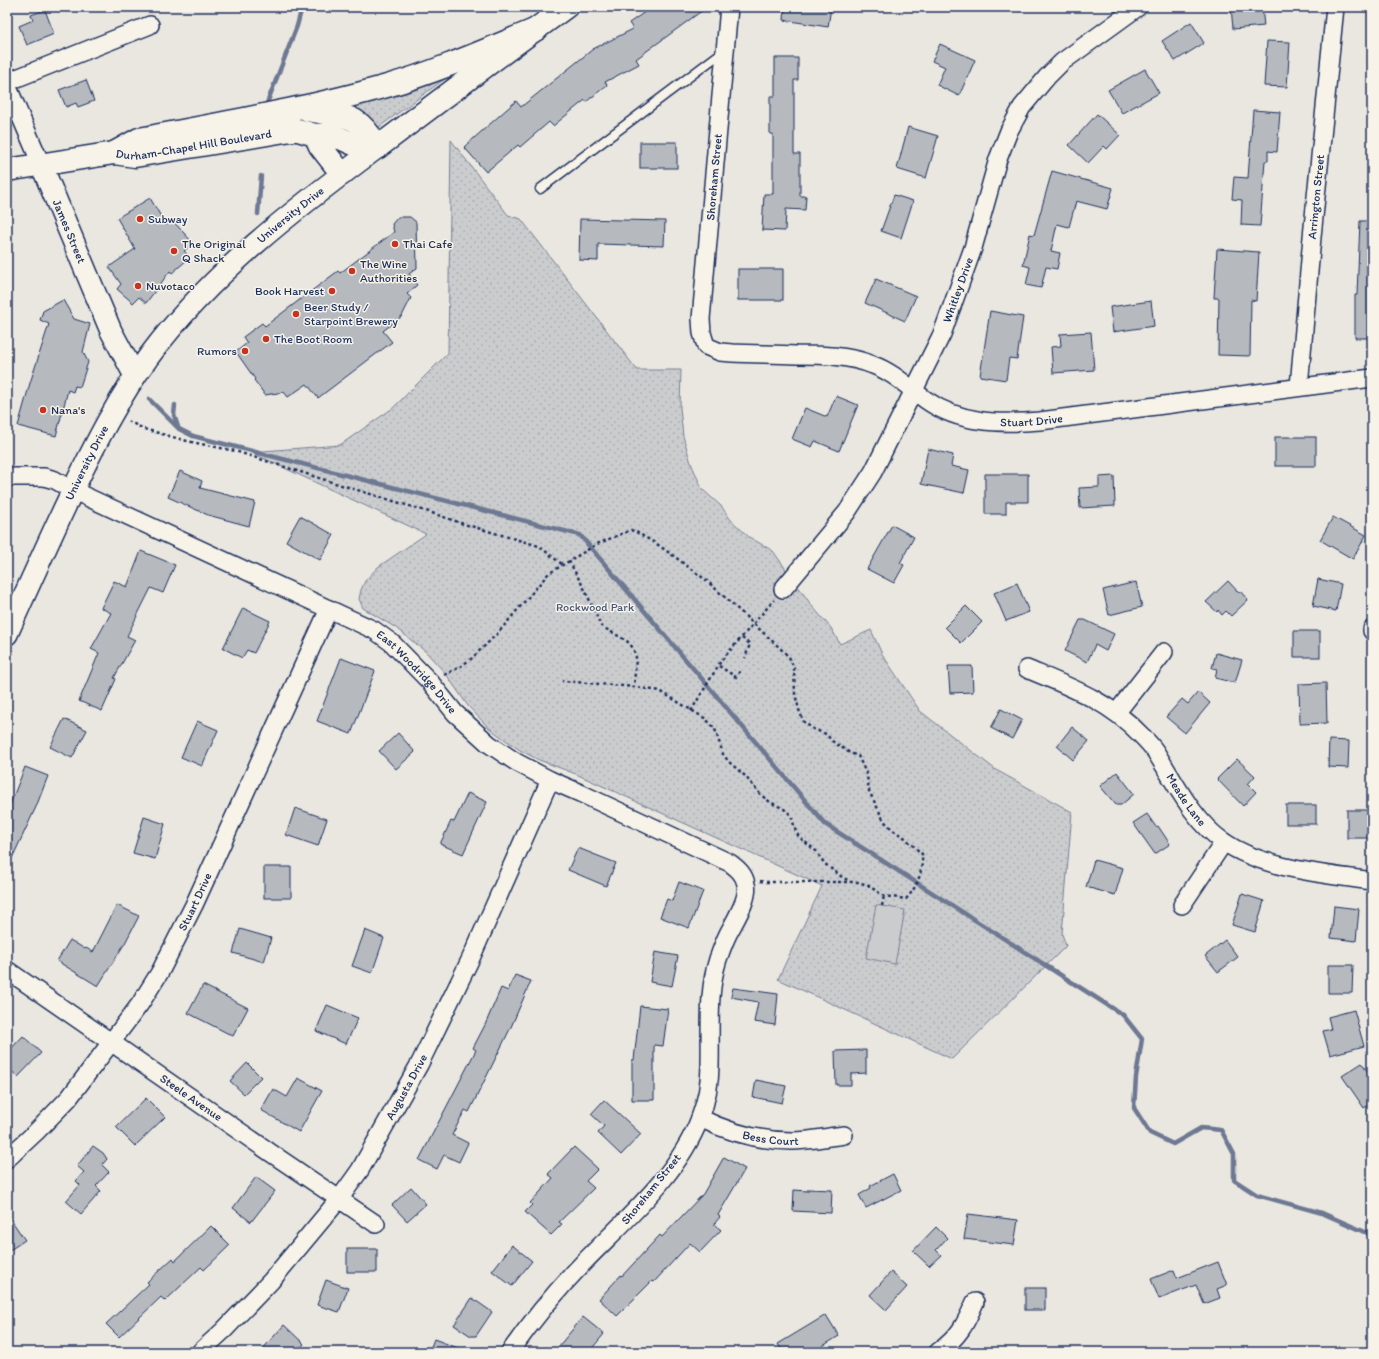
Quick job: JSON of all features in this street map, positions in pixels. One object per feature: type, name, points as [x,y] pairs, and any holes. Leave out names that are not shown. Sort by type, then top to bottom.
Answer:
[{"type":"main road","name":"University Drive","points":[[378,147],[566,7]]},
{"type":"main road","points":[[114,153],[139,139],[296,108],[357,94],[419,76],[537,29]]},
{"type":"main road","points":[[296,108],[344,116],[353,119],[362,125],[378,147]]},
{"type":"main road","name":"Durham-Chapel Hill Boulevard","points":[[7,170],[114,153],[134,156],[280,131],[298,130],[315,135],[331,134],[358,146],[378,147]]},
{"type":"main road","points":[[315,135],[320,146],[342,174]]},
{"type":"street","name":"Shoreham Street","points":[[706,346],[702,332],[701,319],[729,7]]},
{"type":"street","name":"Whitley Drive","points":[[783,589],[847,512],[873,472],[942,334],[973,248],[998,159],[1009,131],[1022,107],[1046,77],[1062,62],[1138,7]]},
{"type":"street","name":"Arrington Street","points":[[1299,387],[1312,237],[1335,7]]},
{"type":"street","points":[[7,82],[150,25]]},
{"type":"street","name":"James Street","points":[[7,85],[10,104],[40,164],[111,330],[135,376]]},
{"type":"street","name":"University Drive","points":[[7,634],[72,490],[112,413],[150,355],[185,312],[222,274],[274,228],[378,147]]},
{"type":"street","name":"Stuart Drive","points":[[706,346],[720,352],[732,353],[823,355],[853,358],[875,365],[891,374],[938,407],[965,418],[980,421],[1010,423],[1040,421],[1372,378]]},
{"type":"street","name":"East Woodridge Drive","points":[[7,478],[44,477],[55,480],[72,490],[374,630],[392,643],[431,683],[456,712],[489,744],[516,762],[550,780],[588,796],[730,863],[740,871],[744,878]]},
{"type":"street","name":"Stuart Drive","points":[[7,1159],[69,1098],[112,1043],[140,1004],[160,972],[194,906],[329,609]]},
{"type":"street","points":[[1117,712],[1164,652]]},
{"type":"street","name":"Meade Lane","points":[[1027,669],[1095,699],[1117,712],[1131,724],[1155,750],[1179,791],[1196,814],[1214,834],[1224,842],[1248,856],[1267,863],[1372,881]]},
{"type":"street","name":"Augusta Drive","points":[[200,1352],[224,1330],[271,1281],[340,1198],[360,1170],[420,1063],[471,958],[550,780]]},
{"type":"street","points":[[1182,905],[1224,842]]},
{"type":"street","name":"Shoreham Street","points":[[510,1352],[557,1290],[644,1202],[673,1166],[700,1118],[707,1090],[710,1066],[710,1011],[712,986],[720,954],[727,935],[737,918],[744,900],[747,885],[744,878]]},
{"type":"street","name":"Steele Avenue","points":[[7,970],[376,1224]]},
{"type":"street","name":"Bess Court","points":[[700,1118],[732,1131],[769,1140],[806,1140],[844,1135]]},
{"type":"street","points":[[938,1352],[956,1337],[965,1324],[975,1302]]},
{"type":"lane","points":[[540,189],[726,49]]},
{"type":"path","points":[[112,413],[144,429],[187,442],[235,451],[464,524],[539,546],[563,565]]},
{"type":"path","points":[[431,683],[471,659],[497,634],[548,574],[581,553],[597,544],[631,530],[660,546],[706,580],[789,657],[794,668],[797,704],[804,722],[814,729],[826,734],[832,741],[850,753],[858,756],[867,775],[869,791],[884,821],[922,854],[923,866],[921,873],[912,893],[906,898],[884,896],[870,886],[859,882],[766,882],[744,878]]},
{"type":"path","points":[[569,561],[585,590],[601,626],[627,641],[633,648],[636,657],[634,687]]},
{"type":"path","points":[[691,711],[722,661],[783,589]]},
{"type":"path","points":[[742,638],[750,644],[745,658]]},
{"type":"path","points":[[719,666],[736,677],[740,671]]},
{"type":"path","points":[[562,681],[634,687],[660,691],[706,719],[715,729],[722,754],[729,762],[744,775],[761,795],[791,815],[799,837],[816,851],[825,864],[851,882]]},
{"type":"path","points":[[882,906],[884,896]]},
{"type":"green space","points":[[454,72],[379,127],[376,127],[342,104]]},
{"type":"green space","name":"Rockwood Park","points":[[451,140],[508,215],[521,219],[637,370],[681,370],[680,408],[683,436],[691,463],[702,489],[721,506],[731,520],[749,537],[773,551],[812,606],[831,628],[840,644],[871,630],[882,654],[920,711],[996,770],[1072,812],[1062,934],[1066,946],[952,1059],[778,979],[822,886],[576,774],[539,760],[520,750],[488,727],[468,706],[446,674],[426,652],[396,628],[363,608],[359,599],[365,581],[378,567],[426,534],[250,452],[340,445],[393,408],[448,353]]},
{"type":"green space","points":[[876,905],[905,910],[895,964],[866,958]]},
{"type":"building","points":[[652,7],[707,7],[636,59],[639,64],[605,82],[607,85],[586,102],[585,100],[553,126],[549,122],[520,147],[518,145],[486,172],[464,147],[516,101],[521,107],[593,49],[633,29],[629,23]]},
{"type":"building","points":[[785,7],[831,7],[828,27],[784,20]]},
{"type":"building","points":[[1231,7],[1262,7],[1264,26],[1233,29]]},
{"type":"building","points":[[45,10],[54,34],[27,45],[19,26],[33,20],[31,15]]},
{"type":"building","points":[[1191,22],[1204,43],[1175,61],[1162,41]]},
{"type":"building","points":[[1267,41],[1290,42],[1287,87],[1264,86]]},
{"type":"building","points":[[940,44],[975,60],[959,96],[937,85],[945,67],[932,61]]},
{"type":"building","points":[[775,58],[798,58],[798,80],[794,80],[794,154],[800,154],[800,196],[806,196],[805,210],[786,209],[785,231],[762,230],[764,194],[773,194],[773,134],[770,134],[770,96],[775,96]]},
{"type":"building","points":[[1145,69],[1159,93],[1122,113],[1108,90]]},
{"type":"building","points":[[86,80],[94,101],[78,107],[76,103],[66,107],[59,90]]},
{"type":"building","points":[[1253,110],[1280,112],[1277,152],[1268,151],[1268,161],[1265,161],[1260,226],[1241,225],[1242,200],[1232,199],[1234,177],[1248,178]]},
{"type":"building","points":[[1097,114],[1120,135],[1107,149],[1104,146],[1088,163],[1069,145]]},
{"type":"building","points":[[908,127],[938,136],[926,178],[897,169]]},
{"type":"building","points":[[640,142],[677,142],[677,168],[640,168]]},
{"type":"building","points":[[1052,171],[1113,188],[1107,209],[1076,201],[1069,227],[1057,224],[1051,251],[1060,253],[1057,269],[1046,267],[1041,288],[1026,285],[1030,267],[1023,265],[1030,234],[1034,235]]},
{"type":"building","points":[[894,195],[913,201],[901,238],[881,231]]},
{"type":"building","points":[[150,198],[166,225],[172,220],[193,243],[184,251],[187,254],[184,256],[187,260],[172,273],[170,271],[146,303],[139,297],[133,303],[117,289],[121,284],[109,267],[135,249],[117,218]]},
{"type":"building","points":[[398,217],[410,217],[416,222],[417,268],[409,274],[417,285],[407,294],[411,298],[402,316],[383,331],[392,342],[318,398],[307,384],[288,397],[284,392],[265,395],[236,352],[247,343],[243,337],[262,323],[265,326],[338,271],[340,273],[394,232],[392,224]]},
{"type":"building","points":[[580,219],[665,221],[664,246],[598,244],[598,261],[579,260]]},
{"type":"building","points":[[1360,221],[1372,221],[1372,338],[1355,338],[1355,295],[1357,295]]},
{"type":"building","points":[[1217,249],[1259,252],[1256,301],[1251,300],[1250,356],[1218,355],[1219,298],[1214,298]]},
{"type":"building","points":[[738,269],[783,269],[783,300],[738,300]]},
{"type":"building","points":[[876,279],[916,296],[905,321],[865,303]]},
{"type":"building","points":[[63,300],[74,319],[90,324],[83,352],[88,362],[80,387],[75,386],[73,392],[68,390],[56,436],[18,426],[49,324],[40,320],[43,311]]},
{"type":"building","points":[[1151,301],[1154,326],[1113,332],[1110,307]]},
{"type":"building","points":[[990,311],[1023,317],[1017,359],[1009,358],[1006,380],[980,376]]},
{"type":"building","points":[[1091,332],[1094,370],[1053,373],[1051,347],[1061,346],[1060,334]]},
{"type":"building","points":[[836,396],[858,405],[839,451],[815,441],[812,447],[792,439],[805,408],[827,417]]},
{"type":"building","points":[[1275,437],[1316,437],[1316,466],[1275,466]]},
{"type":"building","points":[[928,449],[953,455],[951,466],[969,470],[964,493],[921,484]]},
{"type":"building","points":[[180,471],[202,481],[200,488],[255,502],[249,526],[208,515],[168,497]]},
{"type":"building","points":[[985,474],[1028,474],[1028,502],[1006,502],[1006,514],[985,514]]},
{"type":"building","points":[[1114,476],[1115,506],[1080,508],[1079,488],[1099,487],[1099,477]]},
{"type":"building","points":[[300,516],[334,535],[320,560],[286,541]]},
{"type":"building","points":[[1333,517],[1366,535],[1353,559],[1320,540]]},
{"type":"building","points":[[892,525],[914,537],[900,563],[904,565],[894,583],[867,569]]},
{"type":"building","points":[[141,551],[175,565],[163,593],[151,588],[127,636],[135,640],[114,678],[116,679],[102,711],[79,701],[99,653],[91,649],[111,613],[101,608],[114,581],[127,587]]},
{"type":"building","points":[[1318,579],[1341,584],[1336,611],[1313,606]]},
{"type":"building","points":[[1228,581],[1248,600],[1231,616],[1226,611],[1222,615],[1218,610],[1217,612],[1206,602]]},
{"type":"building","points":[[1136,582],[1142,607],[1109,615],[1103,590]]},
{"type":"building","points":[[1017,583],[1029,612],[1006,621],[994,593]]},
{"type":"building","points":[[966,606],[982,622],[961,643],[945,627]]},
{"type":"building","points":[[243,608],[270,621],[254,653],[247,650],[242,658],[223,648]]},
{"type":"building","points":[[1080,620],[1085,620],[1114,634],[1106,651],[1095,645],[1087,662],[1065,651]]},
{"type":"building","points":[[1294,631],[1320,631],[1320,657],[1294,657]]},
{"type":"building","points":[[1216,653],[1242,660],[1235,683],[1215,678],[1217,669],[1212,668]]},
{"type":"building","points":[[341,658],[375,671],[351,734],[317,721]]},
{"type":"building","points":[[948,666],[972,666],[973,692],[950,693]]},
{"type":"building","points":[[1326,683],[1327,723],[1300,724],[1299,684]]},
{"type":"building","points":[[1198,692],[1210,703],[1185,733],[1166,717],[1182,699],[1188,704]]},
{"type":"building","points":[[1001,709],[1022,720],[1012,739],[991,728]]},
{"type":"building","points":[[64,719],[87,730],[72,758],[50,747]]},
{"type":"building","points":[[197,721],[218,730],[202,766],[181,757]]},
{"type":"building","points":[[1072,727],[1089,741],[1073,760],[1057,746]]},
{"type":"building","points":[[398,733],[415,752],[396,769],[379,751]]},
{"type":"building","points":[[1329,740],[1349,741],[1348,768],[1328,767]]},
{"type":"building","points":[[1237,759],[1255,776],[1248,784],[1256,792],[1243,806],[1217,779]]},
{"type":"building","points":[[25,767],[48,776],[36,807],[7,869],[7,812]]},
{"type":"building","points":[[1117,772],[1134,794],[1121,805],[1116,805],[1100,786]]},
{"type":"building","points":[[468,793],[487,802],[463,854],[440,844],[451,821],[454,822]]},
{"type":"building","points":[[1286,805],[1316,805],[1316,824],[1286,824]]},
{"type":"building","points":[[295,808],[327,819],[318,846],[286,835]]},
{"type":"building","points":[[1347,810],[1371,810],[1371,838],[1347,838]]},
{"type":"building","points":[[1147,814],[1156,827],[1158,826],[1170,844],[1155,854],[1133,823]]},
{"type":"building","points":[[144,817],[165,824],[155,859],[133,853]]},
{"type":"building","points":[[578,848],[616,863],[606,886],[568,870]]},
{"type":"building","points":[[1094,860],[1123,868],[1115,895],[1086,887]]},
{"type":"building","points":[[264,867],[291,867],[291,898],[264,898]]},
{"type":"building","points":[[679,882],[703,891],[689,928],[660,917],[667,899],[672,901]]},
{"type":"building","points":[[1242,894],[1264,901],[1255,932],[1232,925]]},
{"type":"building","points":[[117,905],[139,916],[125,943],[98,986],[57,961],[70,940],[93,952]]},
{"type":"building","points":[[1334,906],[1359,909],[1356,941],[1331,938]]},
{"type":"building","points":[[240,929],[271,938],[264,962],[233,953]]},
{"type":"building","points":[[365,930],[384,938],[372,973],[352,966]]},
{"type":"building","points":[[1225,940],[1238,957],[1218,972],[1205,956]]},
{"type":"building","points":[[655,952],[678,956],[672,986],[650,982]]},
{"type":"building","points":[[1328,965],[1353,965],[1352,993],[1328,993]]},
{"type":"building","points":[[515,975],[531,981],[511,1027],[469,1112],[465,1110],[452,1135],[468,1143],[459,1162],[444,1155],[437,1169],[419,1160],[476,1050],[473,1048],[501,988],[508,991]]},
{"type":"building","points":[[203,985],[248,1008],[233,1036],[188,1013]]},
{"type":"building","points":[[733,988],[778,994],[775,1025],[754,1022],[758,1002],[731,997]]},
{"type":"building","points":[[327,1005],[358,1018],[346,1044],[316,1031]]},
{"type":"building","points":[[640,1006],[668,1009],[663,1046],[654,1045],[654,1100],[632,1100],[632,1060],[634,1060]]},
{"type":"building","points":[[1354,1010],[1364,1046],[1330,1055],[1323,1031],[1331,1029],[1328,1017]]},
{"type":"building","points":[[23,1036],[41,1053],[18,1077],[7,1067],[7,1053]]},
{"type":"building","points":[[866,1050],[866,1073],[851,1074],[851,1085],[836,1085],[835,1051]]},
{"type":"building","points":[[247,1063],[261,1077],[244,1094],[230,1081]]},
{"type":"building","points":[[1362,1063],[1372,1078],[1372,1102],[1364,1108],[1342,1076]]},
{"type":"building","points":[[298,1078],[322,1091],[299,1132],[261,1110],[273,1089],[287,1097]]},
{"type":"building","points":[[756,1080],[786,1086],[782,1103],[753,1097]]},
{"type":"building","points":[[146,1098],[165,1117],[135,1146],[116,1127]]},
{"type":"building","points":[[604,1100],[641,1134],[621,1155],[598,1133],[604,1126],[591,1114]]},
{"type":"building","points":[[93,1146],[103,1153],[107,1159],[102,1165],[109,1172],[96,1186],[101,1191],[81,1214],[66,1201],[80,1185],[76,1181],[84,1172],[77,1166]]},
{"type":"building","points":[[574,1147],[598,1169],[586,1181],[594,1188],[559,1222],[562,1224],[551,1235],[525,1212],[532,1205],[530,1203],[553,1178],[548,1174]]},
{"type":"building","points":[[724,1157],[745,1169],[718,1215],[720,1217],[714,1224],[721,1230],[700,1252],[690,1243],[654,1282],[652,1281],[617,1316],[599,1299],[660,1235],[662,1237],[703,1194]]},
{"type":"building","points":[[893,1174],[901,1190],[866,1208],[859,1195],[871,1188],[870,1186]]},
{"type":"building","points":[[256,1177],[275,1191],[251,1222],[233,1208]]},
{"type":"building","points":[[411,1187],[426,1204],[407,1221],[392,1205]]},
{"type":"building","points":[[808,1189],[832,1190],[831,1213],[793,1211],[794,1190],[808,1191]]},
{"type":"building","points":[[7,1214],[25,1240],[7,1252]]},
{"type":"building","points":[[968,1214],[1018,1220],[1014,1245],[964,1239]]},
{"type":"building","points":[[211,1226],[230,1245],[204,1270],[201,1267],[165,1301],[161,1297],[119,1337],[106,1324],[149,1284],[147,1282],[173,1258],[175,1261]]},
{"type":"building","points":[[936,1227],[947,1238],[936,1250],[941,1255],[929,1266],[913,1251]]},
{"type":"building","points":[[512,1245],[532,1261],[512,1286],[492,1271]]},
{"type":"building","points":[[347,1249],[377,1249],[377,1272],[347,1272]]},
{"type":"building","points":[[1218,1262],[1227,1285],[1217,1289],[1220,1298],[1204,1304],[1196,1285],[1159,1299],[1151,1279],[1174,1270],[1177,1278]]},
{"type":"building","points":[[891,1272],[907,1287],[886,1310],[870,1295]]},
{"type":"building","points":[[326,1280],[348,1288],[339,1312],[317,1305]]},
{"type":"building","points":[[1025,1288],[1045,1288],[1045,1310],[1025,1310]]},
{"type":"building","points":[[472,1298],[492,1312],[476,1336],[471,1336],[454,1325]]},
{"type":"building","points":[[826,1315],[839,1336],[813,1352],[783,1352],[778,1344]]},
{"type":"building","points":[[583,1317],[604,1334],[589,1352],[564,1352],[558,1347]]},
{"type":"building","points":[[284,1325],[304,1344],[297,1352],[260,1352]]},
{"type":"building","points":[[434,1339],[466,1351],[466,1352],[429,1352]]},
{"type":"waterway","points":[[267,103],[297,26],[302,7]]},
{"type":"waterway","points":[[258,214],[261,176]]},
{"type":"waterway","points":[[149,399],[179,429],[193,436],[580,535],[825,824],[1123,1015],[1142,1039],[1136,1077],[1134,1108],[1150,1133],[1173,1144],[1201,1128],[1221,1130],[1234,1154],[1234,1180],[1257,1195],[1322,1213],[1372,1235]]},
{"type":"waterway","points":[[175,405],[174,415],[178,427]]},
{"type":"place","name":"Subway","points":[[140,219]]},
{"type":"place","name":"Thai Cafe","points":[[395,244]]},
{"type":"place","name":"The Original Q Shack","points":[[174,251]]},
{"type":"place","name":"The Wine Authorities","points":[[352,271]]},
{"type":"place","name":"Nuvotaco","points":[[138,286]]},
{"type":"place","name":"Book Harvest","points":[[332,291]]},
{"type":"place","name":"Beer Study / Starpoint Brewery","points":[[296,314]]},
{"type":"place","name":"The Boot Room","points":[[266,339]]},
{"type":"place","name":"Rumors","points":[[245,351]]},
{"type":"place","name":"Nana's","points":[[43,410]]}]
